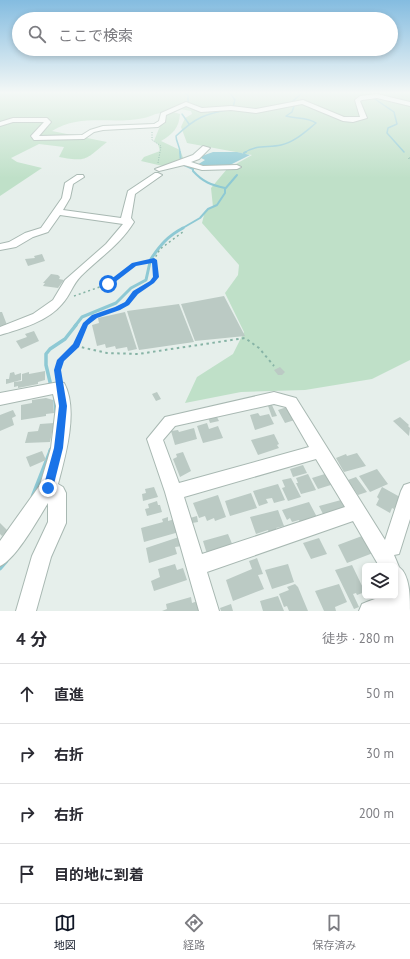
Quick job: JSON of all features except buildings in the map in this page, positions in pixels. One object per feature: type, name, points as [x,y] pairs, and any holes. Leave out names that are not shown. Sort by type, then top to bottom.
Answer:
[{"type":"street","points":[[48,122],[45,127],[36,136],[41,139],[84,137],[92,131],[103,128],[156,126],[162,122]]},
{"type":"street","points":[[129,222],[126,218],[126,212],[131,194],[159,172],[196,157],[206,148]]},
{"type":"street","points":[[184,162],[202,168],[237,167]]},
{"type":"street","points":[[0,247],[12,245],[29,235],[44,230],[58,212],[66,198],[69,183],[80,177]]},
{"type":"street","points":[[58,212],[129,222]]},
{"type":"street","points":[[0,331],[31,321],[58,302],[66,286],[106,248],[129,222]]},
{"type":"street","points":[[0,399],[59,387],[63,406],[59,448],[48,488],[21,529],[0,556]]},
{"type":"street","points":[[209,611],[174,492],[155,439],[170,421],[274,398],[291,402],[385,558],[392,547],[410,491]]},
{"type":"street","points":[[174,492],[320,451]]},
{"type":"street","points":[[26,611],[42,556],[57,523],[57,493],[48,488]]},
{"type":"street","points":[[196,566],[356,512]]},
{"type":"street","points":[[369,611],[409,600],[398,580]]},
{"type":"path","points":[[156,126],[151,138],[161,146],[159,156]]},
{"type":"path","points":[[59,387],[57,370],[61,360],[76,346],[85,324],[94,317],[118,309],[127,304],[136,292],[152,282],[156,277],[154,260],[160,249],[184,231]]},
{"type":"path","points":[[61,298],[100,289],[134,264],[154,260]]},
{"type":"path","points":[[76,346],[107,353],[130,355],[245,338],[259,348],[274,366]]},
{"type":"green space","points":[[0,122],[80,122],[74,122],[52,131],[107,142],[90,156],[81,159],[59,157],[64,147],[39,144],[11,158],[17,162],[42,168],[0,196]]},
{"type":"green space","points":[[161,122],[178,122],[175,130],[161,141],[180,150],[184,160],[167,167],[141,161],[144,157],[160,151],[158,144],[154,141]]},
{"type":"green space","points":[[183,122],[410,122],[410,360],[372,379],[305,390],[241,392],[185,403],[197,377],[233,354],[244,332],[225,293],[238,275],[239,265],[202,223],[205,211],[213,207],[211,188],[227,169],[252,155],[187,143],[181,127]]},
{"type":"water","points":[[213,152],[237,152],[250,155],[230,165],[197,165],[205,160],[199,157]]},
{"type":"waterway","points":[[189,124],[193,122]]},
{"type":"waterway","points":[[246,152],[244,153],[253,148],[286,144],[300,136],[316,123],[314,122]]},
{"type":"waterway","points":[[396,122],[397,124],[388,128],[387,133],[404,152]]},
{"type":"waterway","points":[[180,153],[176,136],[189,124]]},
{"type":"waterway","points":[[180,152],[181,162]]},
{"type":"waterway","points":[[182,164],[193,169]]},
{"type":"waterway","points":[[193,169],[196,167]]},
{"type":"waterway","points":[[193,169],[193,171],[200,178],[225,189]]},
{"type":"waterway","points":[[225,189],[237,175]]},
{"type":"waterway","points":[[181,229],[200,218],[208,209],[217,205],[225,193],[225,189]]},
{"type":"waterway","points":[[151,259],[165,241],[183,228]]},
{"type":"waterway","points":[[75,326],[82,317],[116,303],[131,288],[146,280],[150,262]]},
{"type":"waterway","points":[[51,386],[46,365],[46,354],[50,349],[65,339],[76,325]]},
{"type":"waterway","points":[[55,400],[56,412]]},
{"type":"waterway","points":[[33,496],[51,450]]},
{"type":"waterway","points":[[0,568],[6,561]]},
{"type":"route","points":[[48,488],[59,448],[63,406],[57,370],[61,360],[76,346],[85,324],[94,317],[118,309],[127,304],[136,292],[152,282],[156,277],[154,260],[134,264],[108,284]]}]
